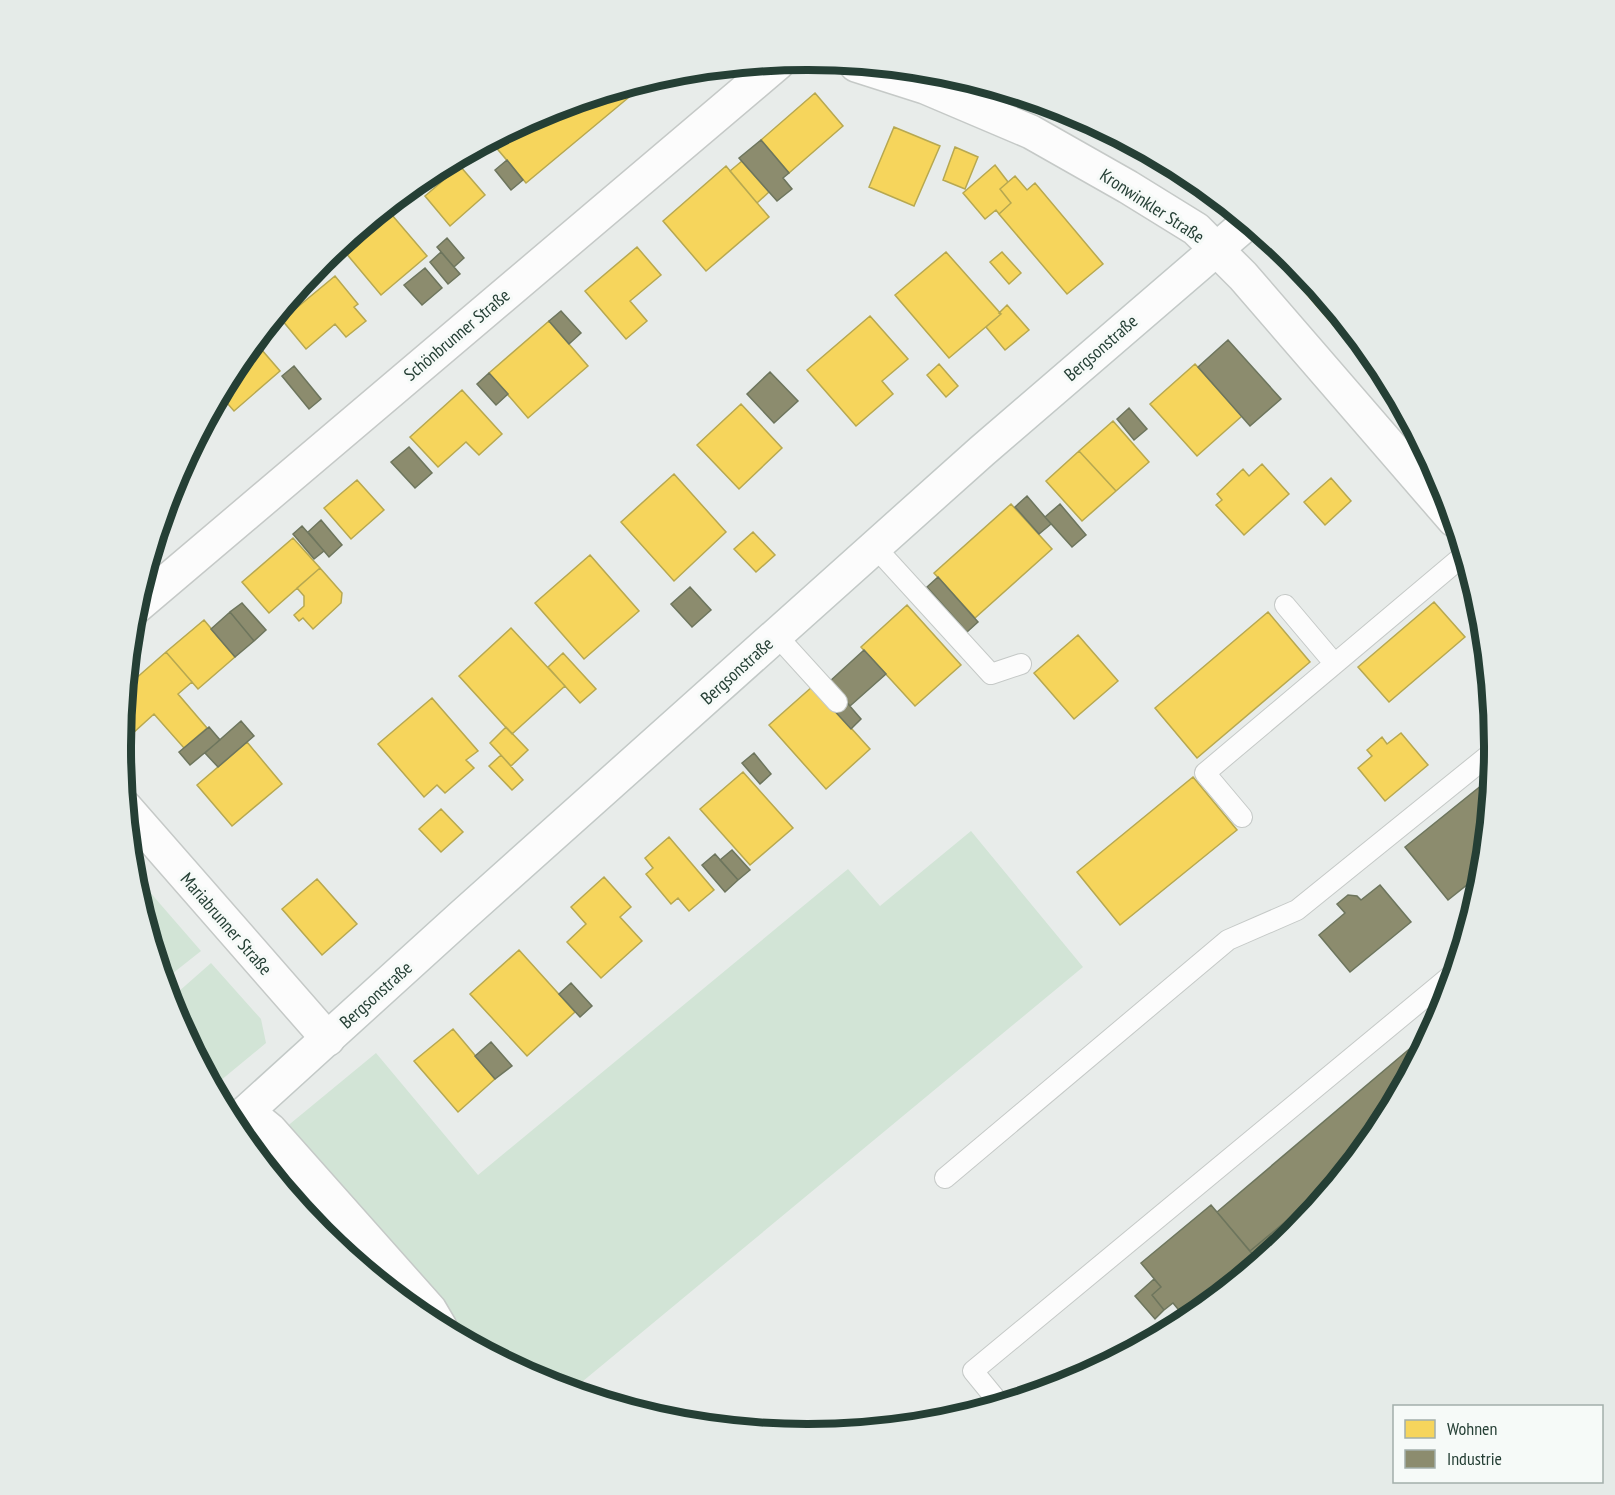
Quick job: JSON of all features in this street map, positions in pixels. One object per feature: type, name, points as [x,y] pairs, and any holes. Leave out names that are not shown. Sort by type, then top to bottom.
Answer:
[{"type":"street","name":"Schönbrunner Straße","points":[[148,597],[768,72]]},
{"type":"street","name":"Kronwinkler Straße","points":[[889,75],[926,87],[1031,132],[1128,187],[1196,230],[1251,285],[1438,502]]},
{"type":"street","name":"Bergsonstraße","points":[[241,1118],[461,917],[875,548],[1099,349],[1242,229]]},
{"type":"street","name":"Mariabrunner Straße","points":[[134,818],[328,1039]]},
{"type":"street","points":[[241,1118],[270,1130],[428,1308]]},
{"type":"lane","points":[[875,548],[991,674],[1021,664]]},
{"type":"lane","points":[[1242,817],[1205,773],[1458,560]]},
{"type":"lane","points":[[1285,605],[1334,663]]},
{"type":"lane","points":[[777,636],[837,702]]},
{"type":"lane","points":[[945,1178],[1228,940],[1297,910],[1484,759]]},
{"type":"lane","points":[[995,1398],[973,1371],[1443,981]]},
{"type":"green space","points":[[971,831],[1083,967],[579,1385],[508,1355],[443,1317],[285,1128],[376,1053],[478,1175],[848,869],[880,906]]},
{"type":"green space","points":[[146,887],[201,951],[170,975]]},
{"type":"green space","points":[[211,963],[261,1019],[266,1043],[220,1081],[200,1047],[177,993]]},
{"type":"building: Wohnen","points":[[815,93],[843,126],[789,173],[761,140]]},
{"type":"building: Wohnen","points":[[633,94],[526,183],[495,147],[548,122],[590,106]]},
{"type":"building: Wohnen","points":[[894,127],[940,146],[914,206],[869,187]]},
{"type":"building: Wohnen","points":[[955,147],[978,157],[965,189],[943,180]]},
{"type":"building: Wohnen","points":[[742,161],[769,192],[757,203],[730,171]]},
{"type":"building: Wohnen","points":[[995,165],[1008,182],[1000,189],[1011,203],[999,214],[996,210],[985,219],[963,193]]},
{"type":"building: Wohnen","points":[[460,166],[485,195],[450,226],[425,196]]},
{"type":"building: Wohnen","points":[[726,166],[769,217],[706,271],[663,221]]},
{"type":"building: Wohnen","points":[[1015,176],[1027,190],[1035,183],[1103,264],[1067,294],[999,214],[1011,203],[1000,189]]},
{"type":"building: Wohnen","points":[[391,214],[427,256],[381,295],[346,253]]},
{"type":"building: Wohnen","points":[[637,247],[661,275],[630,301],[647,321],[626,339],[585,291]]},
{"type":"building: Wohnen","points":[[946,252],[1001,314],[949,358],[895,295]]},
{"type":"building: Wohnen","points":[[1002,252],[1021,273],[1009,284],[990,262]]},
{"type":"building: Wohnen","points":[[335,276],[358,304],[354,307],[366,321],[346,337],[335,324],[306,349],[282,320]]},
{"type":"building: Wohnen","points":[[1298,284],[1316,301],[1359,355]]},
{"type":"building: Wohnen","points":[[1007,305],[1029,330],[1005,350],[986,327],[1001,314],[999,313]]},
{"type":"building: Wohnen","points":[[870,316],[908,359],[882,381],[893,394],[856,426],[807,370]]},
{"type":"building: Wohnen","points":[[549,321],[588,366],[528,418],[489,373]]},
{"type":"building: Wohnen","points":[[261,349],[280,371],[234,411],[226,402]]},
{"type":"building: Wohnen","points":[[939,364],[958,386],[946,397],[927,375]]},
{"type":"building: Wohnen","points":[[1195,364],[1242,416],[1197,456],[1150,404]]},
{"type":"building: Wohnen","points":[[462,390],[502,434],[479,455],[466,442],[438,467],[410,437]]},
{"type":"building: Wohnen","points":[[741,404],[782,448],[739,489],[697,445]]},
{"type":"building: Wohnen","points":[[1113,421],[1149,462],[1116,491],[1079,451]]},
{"type":"building: Wohnen","points":[[1079,451],[1116,491],[1082,521],[1046,481]]},
{"type":"building: Wohnen","points":[[1262,464],[1289,494],[1244,535],[1216,505],[1222,500],[1217,494],[1243,469],[1249,476]]},
{"type":"building: Wohnen","points":[[674,474],[726,532],[674,581],[621,522]]},
{"type":"building: Wohnen","points":[[1331,478],[1351,501],[1325,525],[1304,502]]},
{"type":"building: Wohnen","points":[[357,480],[384,510],[351,539],[324,508]]},
{"type":"building: Wohnen","points":[[1011,504],[1052,549],[975,618],[934,573]]},
{"type":"building: Wohnen","points":[[753,532],[775,555],[756,572],[734,549]]},
{"type":"building: Wohnen","points":[[293,538],[320,568],[269,613],[242,582]]},
{"type":"building: Wohnen","points":[[590,555],[639,611],[584,659],[535,603]]},
{"type":"building: Wohnen","points":[[320,568],[342,593],[341,603],[313,629],[303,618],[299,621],[294,615],[304,606],[304,596],[297,588]]},
{"type":"building: Wohnen","points":[[1434,602],[1465,637],[1389,702],[1358,667]]},
{"type":"building: Wohnen","points":[[907,605],[961,665],[915,706],[861,647]]},
{"type":"building: Wohnen","points":[[1268,612],[1310,662],[1197,758],[1155,708]]},
{"type":"building: Wohnen","points":[[204,620],[235,657],[198,689],[166,652]]},
{"type":"building: Wohnen","points":[[511,628],[565,686],[512,734],[459,676]]},
{"type":"building: Wohnen","points":[[1078,635],[1118,681],[1074,719],[1034,673]]},
{"type":"building: Wohnen","points":[[166,652],[192,682],[178,694],[207,728],[184,748],[154,714],[132,734],[134,680]]},
{"type":"building: Wohnen","points":[[563,653],[596,689],[580,703],[548,667]]},
{"type":"building: Wohnen","points":[[813,686],[870,749],[826,789],[769,725]]},
{"type":"building: Wohnen","points":[[432,698],[478,751],[466,760],[474,768],[445,793],[437,785],[424,797],[378,744]]},
{"type":"building: Wohnen","points":[[506,727],[528,750],[511,766],[490,743]]},
{"type":"building: Wohnen","points":[[1401,733],[1428,765],[1385,801],[1358,768],[1372,756],[1367,750],[1382,737],[1387,744]]},
{"type":"building: Wohnen","points":[[247,742],[282,784],[232,826],[197,785]]},
{"type":"building: Wohnen","points":[[501,755],[523,780],[512,790],[489,766]]},
{"type":"building: Wohnen","points":[[743,772],[793,828],[750,865],[700,809]]},
{"type":"building: Wohnen","points":[[1193,777],[1237,830],[1120,925],[1077,872]]},
{"type":"building: Wohnen","points":[[441,809],[463,832],[441,852],[419,829]]},
{"type":"building: Wohnen","points":[[669,837],[714,890],[689,911],[678,898],[671,904],[646,874],[653,868],[645,858]]},
{"type":"building: Wohnen","points":[[604,877],[631,907],[620,917],[642,941],[601,978],[567,942],[586,924],[571,907]]},
{"type":"building: Wohnen","points":[[317,879],[357,924],[322,955],[282,909]]},
{"type":"building: Wohnen","points":[[519,950],[575,1012],[527,1056],[470,994]]},
{"type":"building: Wohnen","points":[[453,1029],[495,1079],[458,1112],[414,1061]]},
{"type":"building: Industrie","points":[[761,140],[789,173],[783,178],[792,189],[777,201],[739,158]]},
{"type":"building: Industrie","points":[[507,160],[523,180],[511,190],[495,170]]},
{"type":"building: Industrie","points":[[447,238],[464,258],[454,267],[437,247]]},
{"type":"building: Industrie","points":[[441,252],[460,274],[448,284],[430,262]]},
{"type":"building: Industrie","points":[[425,268],[442,288],[422,305],[404,285]]},
{"type":"building: Industrie","points":[[561,311],[581,333],[569,344],[549,321]]},
{"type":"building: Industrie","points":[[1228,340],[1281,399],[1250,426],[1198,367]]},
{"type":"building: Industrie","points":[[294,366],[321,399],[309,409],[282,376]]},
{"type":"building: Industrie","points":[[770,372],[798,401],[774,423],[747,394]]},
{"type":"building: Industrie","points":[[489,373],[508,394],[496,405],[477,384]]},
{"type":"building: Industrie","points":[[1129,408],[1147,429],[1134,440],[1117,419]]},
{"type":"building: Industrie","points":[[409,447],[432,473],[415,488],[391,462]]},
{"type":"building: Industrie","points":[[1027,496],[1051,524],[1039,534],[1015,507]]},
{"type":"building: Industrie","points":[[1060,504],[1086,535],[1072,547],[1045,517]]},
{"type":"building: Industrie","points":[[321,520],[342,545],[329,557],[308,532]]},
{"type":"building: Industrie","points":[[302,526],[324,551],[314,559],[293,534]]},
{"type":"building: Industrie","points":[[938,577],[978,622],[967,632],[927,587]]},
{"type":"building: Industrie","points":[[690,587],[711,610],[692,627],[671,604]]},
{"type":"building: Industrie","points":[[242,603],[266,630],[254,641],[230,612]]},
{"type":"building: Industrie","points":[[230,612],[254,641],[235,657],[211,629]]},
{"type":"building: Industrie","points":[[864,650],[886,674],[850,706],[829,682]]},
{"type":"building: Industrie","points":[[842,697],[861,719],[851,729],[831,707]]},
{"type":"building: Industrie","points":[[241,721],[254,736],[218,767],[205,753]]},
{"type":"building: Industrie","points":[[209,727],[220,740],[190,765],[179,752]]},
{"type":"building: Industrie","points":[[754,753],[771,774],[760,784],[742,763]]},
{"type":"building: Industrie","points":[[1483,784],[1479,836],[1471,882],[1448,900],[1405,847]]},
{"type":"building: Industrie","points":[[732,850],[750,870],[738,880],[720,860]]},
{"type":"building: Industrie","points":[[715,854],[738,880],[725,892],[702,865]]},
{"type":"building: Industrie","points":[[1380,885],[1411,922],[1350,972],[1319,935],[1345,913],[1337,904],[1348,895],[1357,896],[1361,900]]},
{"type":"building: Industrie","points":[[571,983],[592,1006],[580,1017],[559,994]]},
{"type":"building: Industrie","points":[[491,1042],[512,1066],[495,1079],[475,1056]]},
{"type":"building: Industrie","points":[[1417,1043],[1370,1124],[1345,1160],[1307,1204],[1250,1251],[1217,1212]]},
{"type":"building: Industrie","points":[[1307,1204],[1254,1256],[1250,1251]]},
{"type":"building: Industrie","points":[[1211,1205],[1254,1256],[1220,1285],[1181,1312],[1173,1303],[1164,1310],[1152,1295],[1161,1287],[1141,1263]]},
{"type":"building: Industrie","points":[[1154,1279],[1161,1287],[1152,1295],[1164,1310],[1155,1319],[1135,1296]]}]
